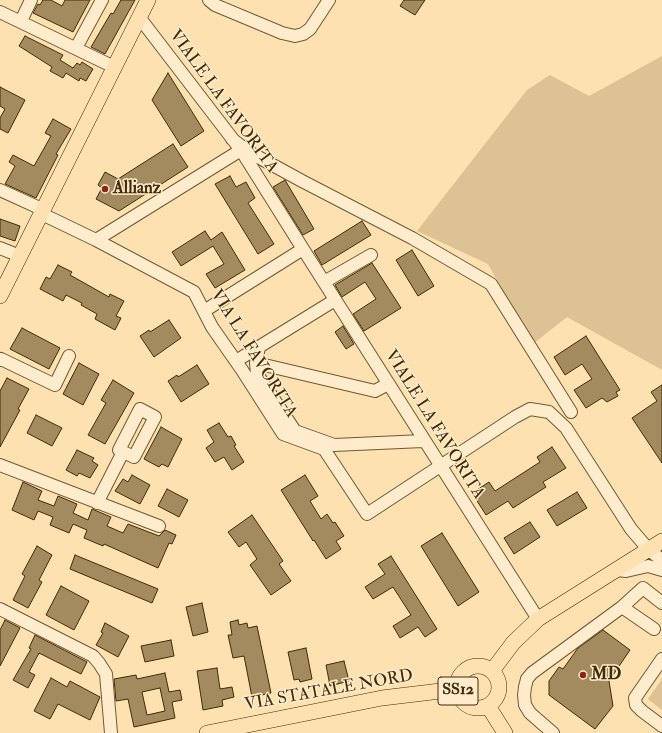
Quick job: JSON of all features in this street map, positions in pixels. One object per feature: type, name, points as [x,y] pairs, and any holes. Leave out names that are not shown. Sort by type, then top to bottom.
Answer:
[{"type":"main road","points":[[0,296],[148,0]]},
{"type":"main road","points":[[492,671],[513,643],[538,619],[662,542]]},
{"type":"main road","name":"SS12","points":[[479,666],[492,671],[499,682],[499,689],[498,696],[488,706],[482,708],[471,707],[461,700],[457,689],[461,675],[466,670],[479,666]]},
{"type":"main road","name":"VIA STATALE NORD","points":[[207,733],[247,729],[382,698],[457,689]]},
{"type":"main road","name":"SS12","points":[[488,706],[505,733]]},
{"type":"street","points":[[20,21],[31,0]]},
{"type":"street","points":[[76,48],[102,0]]},
{"type":"street","points":[[209,0],[221,8],[282,33],[296,36],[303,34],[310,29],[329,0]]},
{"type":"street","points":[[0,12],[114,66]]},
{"type":"street","name":"VIALE LA FAVORITA","points":[[139,17],[240,150],[423,441],[538,619]]},
{"type":"street","points":[[232,139],[249,152],[412,238],[491,284],[571,412]]},
{"type":"street","points":[[96,240],[240,150]]},
{"type":"street","name":"VIA LA FAVORITA","points":[[0,190],[194,292],[212,327],[283,434],[324,449],[366,514],[440,466]]},
{"type":"street","points":[[0,248],[20,256]]},
{"type":"street","points":[[204,311],[303,249]]},
{"type":"street","points":[[324,282],[371,255]]},
{"type":"street","points":[[236,361],[335,300]]},
{"type":"street","points":[[259,347],[256,363],[257,374],[295,431],[334,446],[423,441]]},
{"type":"street","points":[[0,360],[1,359],[55,385],[69,356]]},
{"type":"street","points":[[256,363],[375,391],[388,384]]},
{"type":"street","points":[[440,466],[530,409],[548,412],[566,428],[631,529],[649,550],[659,566]]},
{"type":"street","points":[[97,503],[123,452]]},
{"type":"street","points":[[0,465],[160,526]]},
{"type":"street","points":[[618,570],[626,571],[648,566],[659,566]]},
{"type":"street","points":[[553,733],[530,713],[525,705],[524,695],[527,679],[547,660],[622,607],[643,588],[662,603]]},
{"type":"street","points":[[622,607],[654,629]]},
{"type":"street","points":[[0,608],[93,656],[100,663],[106,674],[111,733]]},
{"type":"street","points":[[662,659],[635,698],[636,705],[662,726]]},
{"type":"shaded area","points":[[662,56],[662,370],[567,317],[533,344],[488,264],[417,231],[527,90],[550,75],[589,96]]},
{"type":"shaded area","points":[[662,679],[662,710],[648,699]]},
{"type":"building","points":[[43,0],[51,0],[62,6],[65,0],[90,0],[73,32],[33,13],[38,4],[40,5]]},
{"type":"building","points":[[121,0],[135,0],[105,54],[91,47],[111,13],[113,14]]},
{"type":"building","points":[[404,0],[425,0],[415,15],[400,6]]},
{"type":"building","points":[[25,36],[63,55],[60,60],[73,68],[77,63],[80,65],[82,62],[93,69],[86,81],[80,78],[79,81],[66,73],[63,78],[50,71],[52,67],[19,46]]},
{"type":"building","points":[[168,73],[204,131],[181,146],[152,100]]},
{"type":"building","points":[[0,87],[25,100],[8,133],[0,129],[0,118],[5,109],[0,106]]},
{"type":"building","points":[[53,119],[71,129],[56,154],[58,155],[36,198],[5,184],[15,166],[9,162],[13,155],[34,166],[51,136],[45,133]]},
{"type":"building","points":[[173,144],[188,167],[119,211],[96,199],[102,188],[98,185],[105,172],[118,179]]},
{"type":"building","points":[[230,176],[236,187],[246,182],[255,198],[248,203],[274,244],[258,254],[215,184]]},
{"type":"building","points":[[285,180],[314,229],[303,235],[273,187]]},
{"type":"building","points":[[0,219],[20,226],[15,241],[0,236]]},
{"type":"building","points":[[362,221],[371,235],[322,265],[314,251]]},
{"type":"building","points":[[205,231],[211,240],[222,232],[245,270],[215,288],[206,274],[224,264],[213,246],[181,266],[172,252]]},
{"type":"building","points":[[412,250],[434,286],[418,296],[396,260]]},
{"type":"building","points":[[372,263],[401,308],[364,331],[353,314],[376,299],[365,282],[342,297],[335,285]]},
{"type":"building","points":[[58,265],[72,272],[70,275],[109,297],[110,294],[124,301],[116,316],[121,318],[115,330],[95,319],[97,314],[81,305],[82,303],[66,295],[63,301],[40,289],[46,277],[50,279]]},
{"type":"building","points":[[169,320],[181,338],[154,357],[140,336],[149,330],[150,332]]},
{"type":"building","points":[[343,326],[354,344],[346,349],[335,332]]},
{"type":"building","points":[[22,328],[60,348],[49,369],[10,349]]},
{"type":"building","points":[[586,336],[620,390],[616,392],[618,396],[607,402],[602,398],[586,408],[574,390],[592,379],[582,364],[565,375],[554,357]]},
{"type":"building","points":[[79,363],[99,374],[83,405],[63,394]]},
{"type":"building","points":[[197,365],[209,384],[181,402],[168,381],[177,375],[178,377]]},
{"type":"building","points":[[7,378],[29,389],[18,409],[20,410],[0,447],[0,391]]},
{"type":"building","points":[[113,380],[134,393],[105,444],[88,435],[106,403],[101,400]]},
{"type":"building","points":[[662,385],[662,463],[632,418],[657,401],[651,392]]},
{"type":"building","points":[[36,415],[62,428],[52,446],[27,433]]},
{"type":"building","points":[[219,423],[228,437],[231,436],[236,445],[234,446],[244,462],[232,470],[224,457],[215,462],[206,448],[214,442],[207,430]]},
{"type":"building","points":[[161,427],[182,439],[168,467],[162,464],[159,467],[144,459]]},
{"type":"building","points":[[552,447],[566,468],[543,482],[546,487],[513,508],[508,501],[486,515],[472,493],[489,482],[495,491],[540,462],[537,457]]},
{"type":"building","points":[[77,450],[94,458],[92,461],[98,465],[90,478],[79,473],[77,476],[66,470]]},
{"type":"building","points":[[132,475],[150,485],[140,504],[115,491],[123,479],[128,482]]},
{"type":"building","points":[[305,475],[318,496],[310,501],[321,519],[327,514],[333,523],[335,522],[344,536],[336,541],[341,549],[326,559],[281,490]]},
{"type":"building","points":[[23,482],[42,491],[38,500],[54,506],[58,496],[77,504],[73,513],[88,520],[92,509],[111,517],[107,526],[123,533],[128,524],[159,536],[165,530],[176,535],[172,544],[169,543],[158,568],[104,544],[103,546],[84,538],[87,530],[73,524],[69,533],[50,525],[53,517],[38,511],[34,520],[12,510]]},
{"type":"building","points":[[167,489],[188,500],[179,517],[158,506]]},
{"type":"building","points":[[577,492],[587,508],[557,526],[547,510]]},
{"type":"building","points":[[252,515],[283,561],[279,564],[291,581],[271,595],[250,565],[257,559],[246,542],[239,547],[228,532]]},
{"type":"building","points":[[530,522],[540,537],[514,554],[504,538]]},
{"type":"building","points":[[442,533],[479,592],[458,606],[421,546]]},
{"type":"building","points":[[37,546],[52,555],[39,580],[42,582],[28,608],[13,600],[25,576],[22,574]]},
{"type":"building","points":[[75,555],[158,589],[152,603],[70,569]]},
{"type":"building","points":[[391,556],[437,629],[425,637],[418,627],[400,638],[393,626],[411,615],[393,587],[373,599],[365,587],[385,574],[378,564]]},
{"type":"building","points":[[61,586],[89,601],[74,630],[46,615]]},
{"type":"building","points":[[202,603],[208,632],[193,636],[186,607]]},
{"type":"building","points":[[5,620],[20,628],[0,666],[0,630]]},
{"type":"building","points":[[238,620],[239,625],[247,623],[248,628],[257,626],[271,693],[252,697],[244,656],[233,658],[228,635],[232,635],[230,622]]},
{"type":"building","points":[[105,623],[129,636],[118,657],[96,645],[103,633],[101,632]]},
{"type":"building","name":"MD","points":[[603,630],[630,650],[609,681],[613,706],[595,729],[549,695],[549,681],[559,667],[563,669],[578,648]]},
{"type":"building","points":[[35,635],[87,662],[81,674],[39,653],[29,672],[35,675],[28,688],[13,680],[31,649],[29,648]]},
{"type":"building","points":[[171,640],[174,656],[145,662],[141,646]]},
{"type":"building","points":[[306,648],[312,679],[300,682],[299,679],[294,680],[288,652]]},
{"type":"building","points":[[344,661],[349,681],[330,686],[326,665]]},
{"type":"building","points":[[217,668],[220,689],[232,687],[234,697],[222,700],[223,706],[203,710],[197,671]]},
{"type":"building","points":[[165,673],[169,692],[180,690],[182,700],[172,702],[175,718],[134,727],[128,699],[116,701],[114,679],[136,675],[137,679]],"holes":[[[160,688],[165,711],[147,715],[142,692]]]},
{"type":"building","points":[[51,678],[67,687],[70,681],[100,697],[90,720],[58,704],[50,719],[34,711]]},
{"type":"place","name":"Allianz","points":[[105,189]]},
{"type":"place","name":"MD","points":[[583,675]]}]
